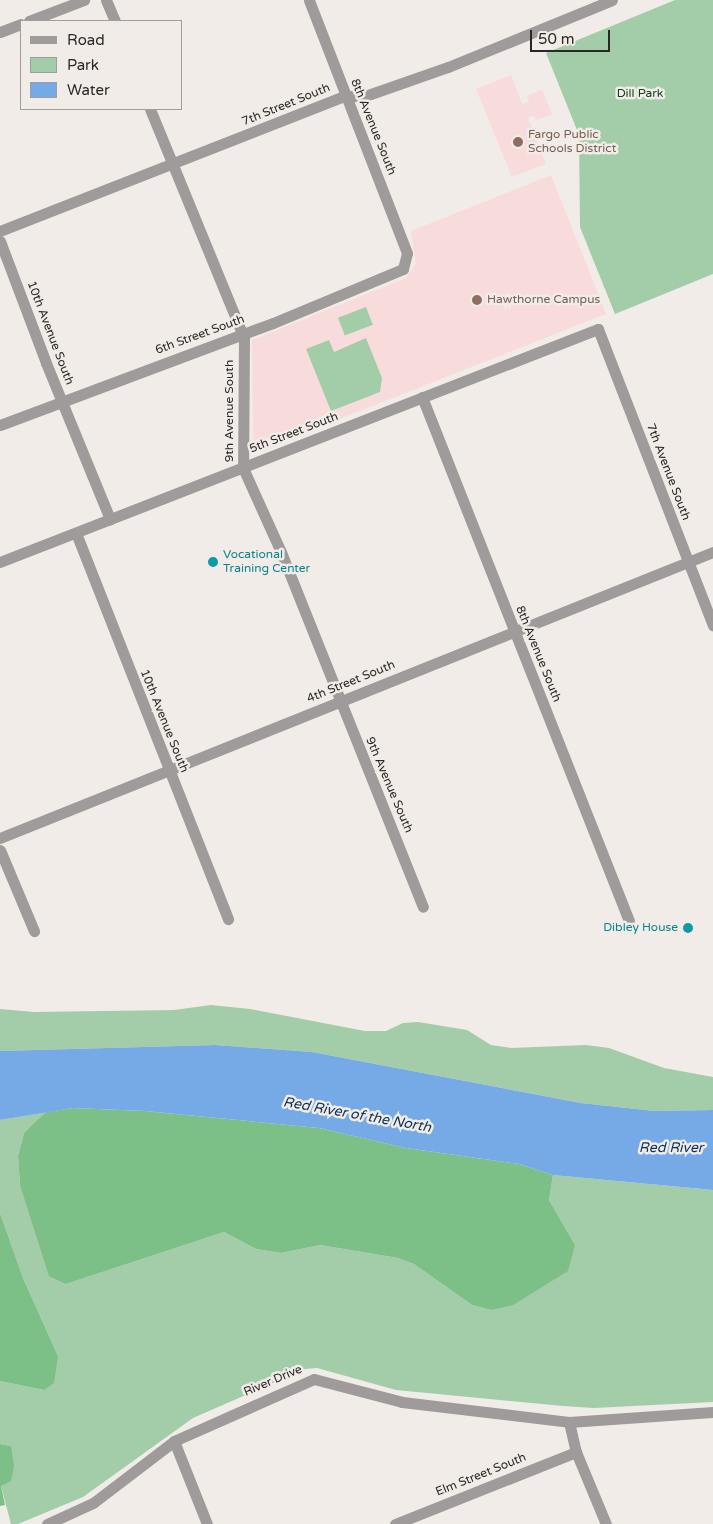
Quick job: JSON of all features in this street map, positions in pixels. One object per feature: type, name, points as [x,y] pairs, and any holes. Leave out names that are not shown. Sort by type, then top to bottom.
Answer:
[{"type":"street","points":[[32,20],[84,0]]},
{"type":"street","points":[[106,0],[115,20]]},
{"type":"street","name":"8th Avenue South","points":[[308,0],[394,217],[407,253],[406,265]]},
{"type":"street","name":"7th Street South","points":[[0,231],[345,96],[365,96],[448,67],[612,0]]},
{"type":"street","points":[[0,32],[20,24]]},
{"type":"street","name":"9th Avenue South","points":[[150,110],[242,334],[243,468],[281,552],[422,907]]},
{"type":"street","name":"10th Avenue South","points":[[0,241],[61,400],[110,518]]},
{"type":"street","name":"6th Street South","points":[[0,425],[61,400],[242,334],[399,273],[406,265]]},
{"type":"street","name":"5th Street South","points":[[0,562],[598,328]]},
{"type":"street","name":"7th Avenue South","points":[[598,328],[713,626]]},
{"type":"street","name":"8th Avenue South","points":[[422,397],[629,921]]},
{"type":"street","name":"10th Avenue South","points":[[76,533],[228,919]]},
{"type":"street","name":"4th Street South","points":[[0,838],[169,772],[713,552]]},
{"type":"street","points":[[0,850],[34,931]]},
{"type":"street","name":"River Drive","points":[[47,1524],[92,1503],[174,1441],[314,1379],[402,1402],[569,1422]]},
{"type":"street","points":[[606,1524],[576,1452],[569,1422],[713,1412]]},
{"type":"street","points":[[174,1441],[207,1524]]},
{"type":"street","name":"Elm Street South","points":[[395,1524],[576,1452]]},
{"type":"shaded area","name":"Fargo Public Schools District","points":[[511,75],[522,104],[529,102],[527,96],[542,90],[552,114],[536,120],[534,115],[528,118],[546,164],[512,177],[476,89]]},
{"type":"shaded area","name":"Hawthorne Campus","points":[[551,175],[606,314],[266,448],[258,449],[253,444],[252,340],[406,278],[416,264],[411,231]]},
{"type":"green space","name":"Dill Park","points":[[675,0],[713,0],[713,274],[615,314],[580,227],[579,135],[546,53]]},
{"type":"green space","points":[[366,307],[373,325],[345,335],[338,318]]},
{"type":"green space","points":[[366,338],[382,378],[380,392],[331,411],[306,349],[329,340],[334,352]]},
{"type":"green space","points":[[211,1005],[250,1009],[365,1031],[386,1031],[403,1023],[418,1022],[467,1030],[491,1045],[511,1048],[586,1045],[609,1048],[664,1068],[713,1077],[713,1110],[655,1111],[581,1103],[312,1052],[215,1045],[0,1051],[0,1009],[34,1012],[174,1010]]},
{"type":"green space","points":[[73,1108],[145,1111],[319,1128],[406,1148],[519,1164],[553,1175],[549,1200],[575,1245],[568,1271],[513,1305],[491,1310],[472,1305],[414,1264],[398,1258],[320,1245],[281,1253],[256,1249],[224,1232],[66,1284],[49,1276],[20,1185],[18,1156],[24,1133],[46,1112]]},
{"type":"green space","points":[[47,1112],[24,1133],[18,1156],[20,1185],[66,1284],[224,1232],[256,1249],[281,1253],[320,1245],[398,1258],[414,1264],[472,1305],[491,1310],[575,1245],[549,1200],[553,1175],[713,1190],[713,1402],[594,1408],[563,1406],[396,1390],[317,1368],[305,1369],[193,1418],[83,1497],[18,1524],[11,1524],[1,1486],[11,1446],[0,1444],[0,1381],[44,1390],[58,1356],[23,1278],[0,1213],[0,1120]]},
{"type":"green space","points":[[0,1213],[23,1278],[58,1356],[54,1383],[44,1390],[0,1381]]},
{"type":"green space","points":[[0,1444],[11,1446],[14,1466],[11,1481],[1,1486],[5,1505],[0,1506]]},
{"type":"water","name":"Red River","points":[[215,1045],[312,1052],[581,1103],[655,1111],[713,1110],[713,1190],[553,1175],[519,1164],[406,1148],[319,1128],[145,1111],[73,1108],[0,1120],[0,1051]]},
{"type":"place","name":"Fargo Public Schools District","points":[[518,142]]},
{"type":"place","name":"Hawthorne Campus","points":[[477,300]]},
{"type":"place","name":"Vocational Training Center","points":[[213,562]]},
{"type":"place","name":"Dibley House","points":[[688,928]]},
{"type":"water label","name":"Red River of the North","points":[[357,1115]]}]
